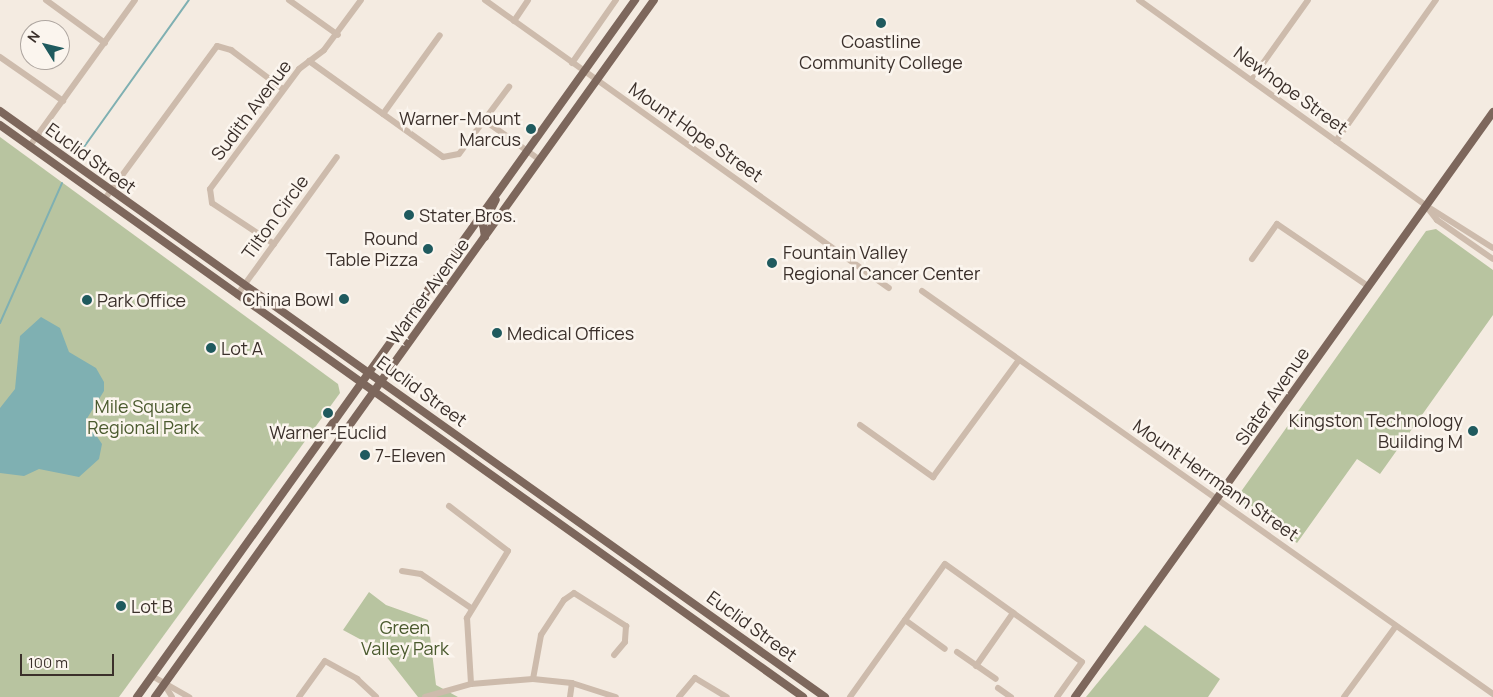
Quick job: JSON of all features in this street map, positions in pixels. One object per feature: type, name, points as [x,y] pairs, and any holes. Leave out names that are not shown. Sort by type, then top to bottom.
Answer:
[{"type":"main road","name":"Warner Avenue","points":[[137,697],[635,0]]},
{"type":"main road","name":"Warner Avenue","points":[[155,697],[598,81],[654,0]]},
{"type":"main road","name":"Euclid Street","points":[[0,111],[110,191],[370,371],[825,697]]},
{"type":"main road","name":"Slater Avenue","points":[[1074,697],[1218,500],[1425,205],[1493,112]]},
{"type":"main road","name":"Euclid Street","points":[[0,125],[361,384],[803,697]]},
{"type":"main road","points":[[485,237],[482,228],[496,196]]},
{"type":"street","points":[[46,0],[105,43]]},
{"type":"street","points":[[29,147],[135,0]]},
{"type":"street","points":[[289,0],[338,35]]},
{"type":"street","name":"Sudith Avenue","points":[[274,244],[208,197],[283,89],[309,61],[338,35],[361,0]]},
{"type":"street","name":"Mount Hope Street","points":[[485,0],[889,288]]},
{"type":"street","points":[[514,21],[528,0]]},
{"type":"street","points":[[572,63],[616,0]]},
{"type":"street","name":"Newhope Street","points":[[1139,0],[1425,205],[1493,248]]},
{"type":"street","points":[[1252,80],[1308,0]]},
{"type":"street","points":[[1336,141],[1436,0]]},
{"type":"street","points":[[383,114],[440,35]]},
{"type":"street","points":[[104,200],[217,46],[231,50],[283,89]]},
{"type":"street","points":[[0,57],[63,101]]},
{"type":"street","points":[[309,61],[443,157],[453,157],[484,120],[508,87]]},
{"type":"street","points":[[484,120],[540,160]]},
{"type":"street","name":"Tilton Circle","points":[[237,295],[337,157]]},
{"type":"street","name":"Newhope Street","points":[[1425,205],[1437,220],[1493,259]]},
{"type":"street","points":[[1252,259],[1277,224],[1368,286]]},
{"type":"street","name":"Mount Herrmann Street","points":[[922,291],[1493,694]]},
{"type":"street","points":[[860,425],[933,477],[1019,360]]},
{"type":"street","points":[[449,506],[508,551],[471,608],[466,640],[471,684]]},
{"type":"street","points":[[850,697],[945,564],[1082,662],[1057,697]]},
{"type":"street","points":[[402,570],[421,574],[471,608]]},
{"type":"street","points":[[532,679],[541,635],[574,593],[626,626],[627,636],[614,654]]},
{"type":"street","points":[[976,666],[1014,613]]},
{"type":"street","points":[[905,620],[945,649]]},
{"type":"street","points":[[1344,697],[1396,626]]},
{"type":"street","points":[[957,652],[996,680]]},
{"type":"street","points":[[299,697],[325,661],[357,679],[376,697]]},
{"type":"street","points":[[152,676],[189,697]]},
{"type":"street","points":[[680,697],[695,678],[727,697]]},
{"type":"street","points":[[425,697],[471,684],[532,679],[572,683],[616,697]]},
{"type":"street","points":[[570,697],[572,683]]},
{"type":"street","points":[[164,684],[172,697]]},
{"type":"street","points":[[998,688],[1011,697]]},
{"type":"green space","name":"Mile Square Regional Park","points":[[0,137],[338,384],[340,393],[119,697],[0,697]]},
{"type":"green space","points":[[1436,229],[1493,270],[1493,315],[1380,474],[1357,459],[1297,543],[1242,503],[1240,493],[1426,231]]},
{"type":"green space","name":"Green Valley Park","points":[[369,592],[386,605],[428,620],[436,685],[458,697],[418,697],[382,651],[343,630]]},
{"type":"green space","points":[[1145,625],[1220,679],[1208,697],[1086,697]]},
{"type":"water","points":[[41,317],[60,328],[69,352],[96,368],[104,382],[104,391],[86,420],[102,444],[99,459],[79,477],[39,469],[24,476],[0,473],[0,408],[15,389],[20,336]]},
{"type":"waterway","points":[[79,154],[189,0]]},
{"type":"waterway","points":[[0,323],[62,183]]},
{"type":"place","name":"Coastline Community College","points":[[881,23]]},
{"type":"place","name":"Warner-Mount Marcus","points":[[531,129]]},
{"type":"place","name":"Stater Bros.","points":[[409,215]]},
{"type":"place","name":"Round Table Pizza","points":[[428,249]]},
{"type":"place","name":"Fountain Valley Regional Cancer Center","points":[[772,263]]},
{"type":"place","name":"China Bowl","points":[[344,299]]},
{"type":"place","name":"Park Office","points":[[87,300]]},
{"type":"place","name":"Medical Offices","points":[[497,333]]},
{"type":"place","name":"Lot A","points":[[211,348]]},
{"type":"place","name":"Warner-Euclid","points":[[328,413]]},
{"type":"place","name":"Kingston Technology Building M","points":[[1473,431]]},
{"type":"place","name":"7-Eleven","points":[[365,455]]},
{"type":"place","name":"Lot B","points":[[121,606]]}]
